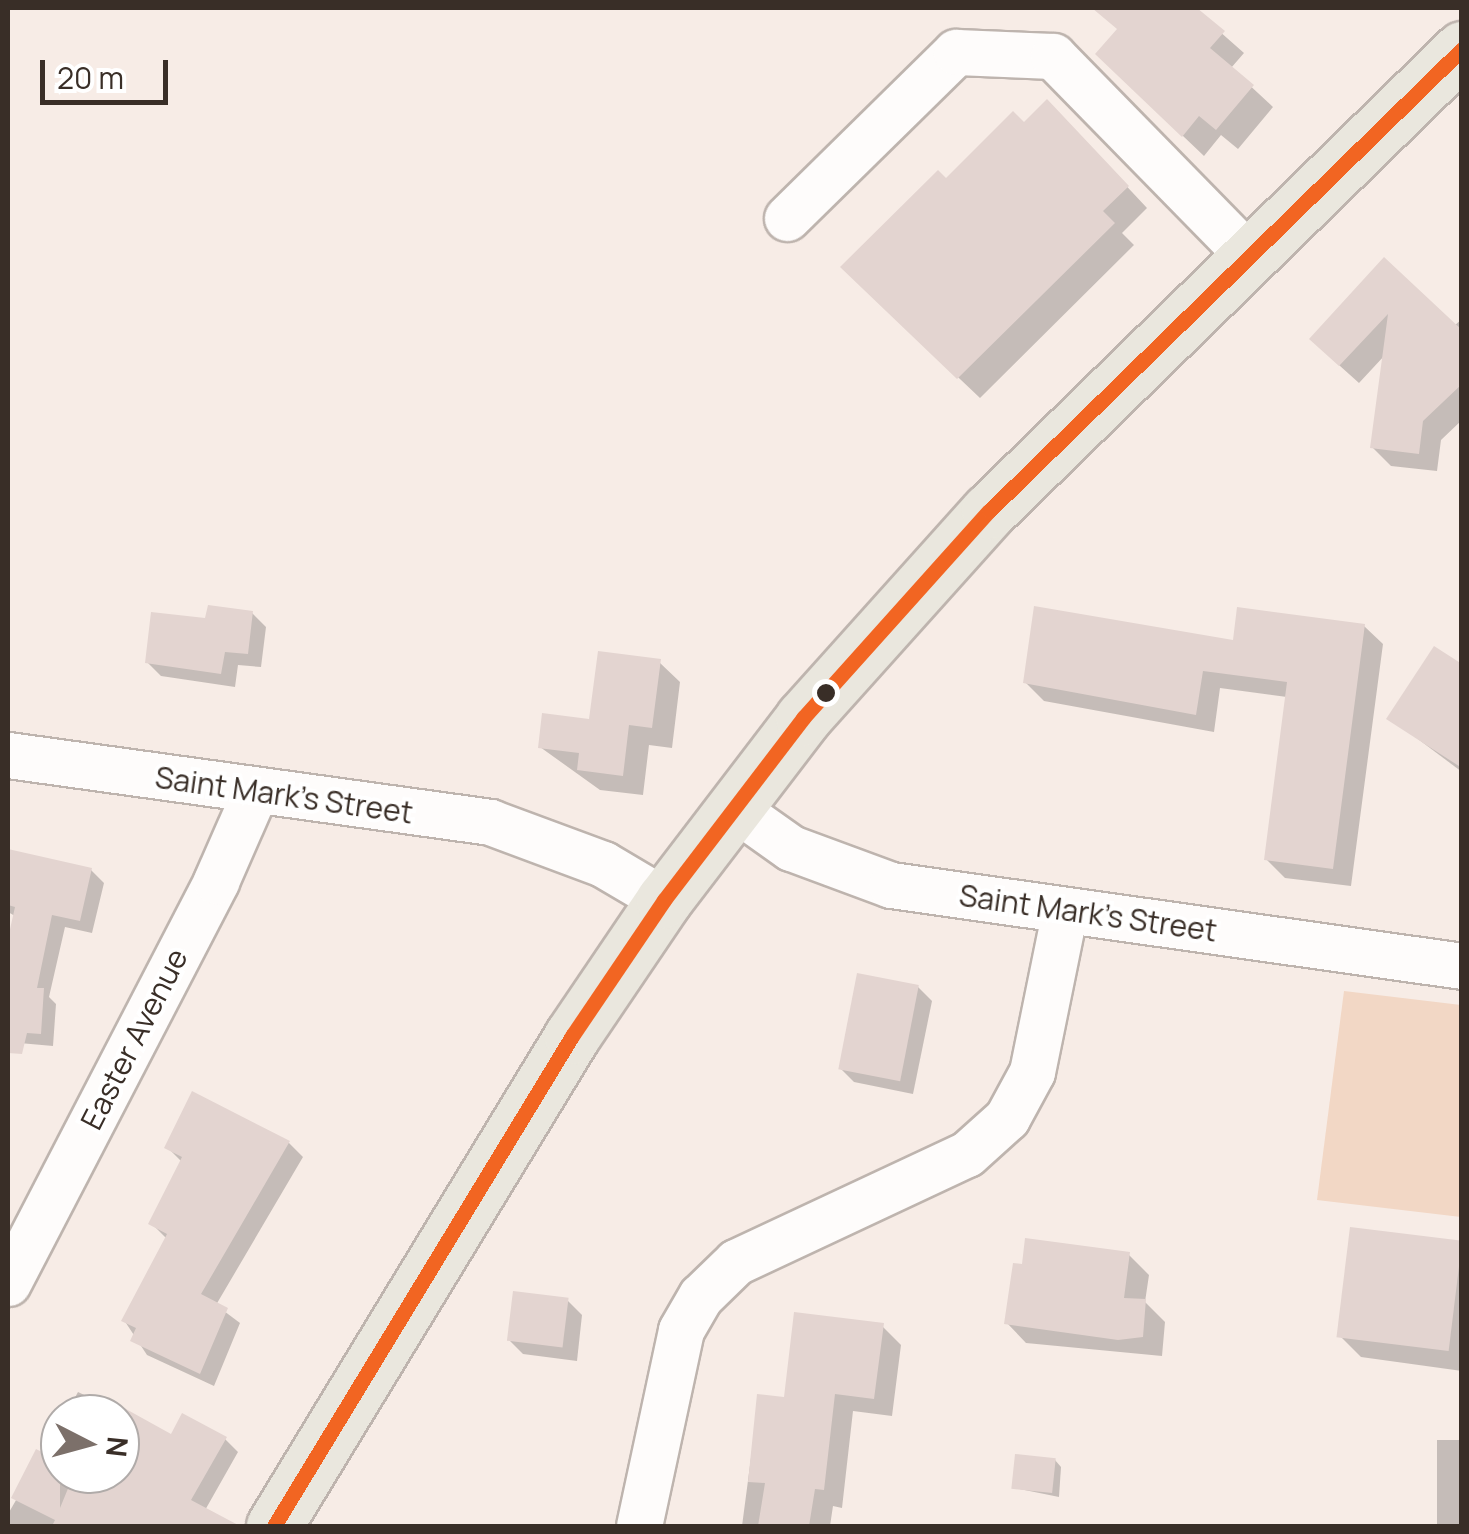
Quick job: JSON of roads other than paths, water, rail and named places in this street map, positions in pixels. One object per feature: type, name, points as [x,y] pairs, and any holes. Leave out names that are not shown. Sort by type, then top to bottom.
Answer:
[{"type":"main road","points":[[274,1526],[572,1036],[733,806],[988,511],[1462,49]]},
{"type":"street","points":[[788,218],[956,52],[1053,56],[1248,255]]},
{"type":"street","name":"Saint Mark's Street","points":[[8,755],[503,826],[603,864],[664,900]]},
{"type":"street","name":"Easter Avenue","points":[[8,1283],[216,881],[255,792]]},
{"type":"street","name":"Saint Mark's Street","points":[[733,806],[791,848],[891,885],[1462,966]]},
{"type":"street","points":[[639,1526],[681,1330],[701,1296],[736,1262],[939,1168],[1008,1118],[1032,1072],[1065,910]]}]
